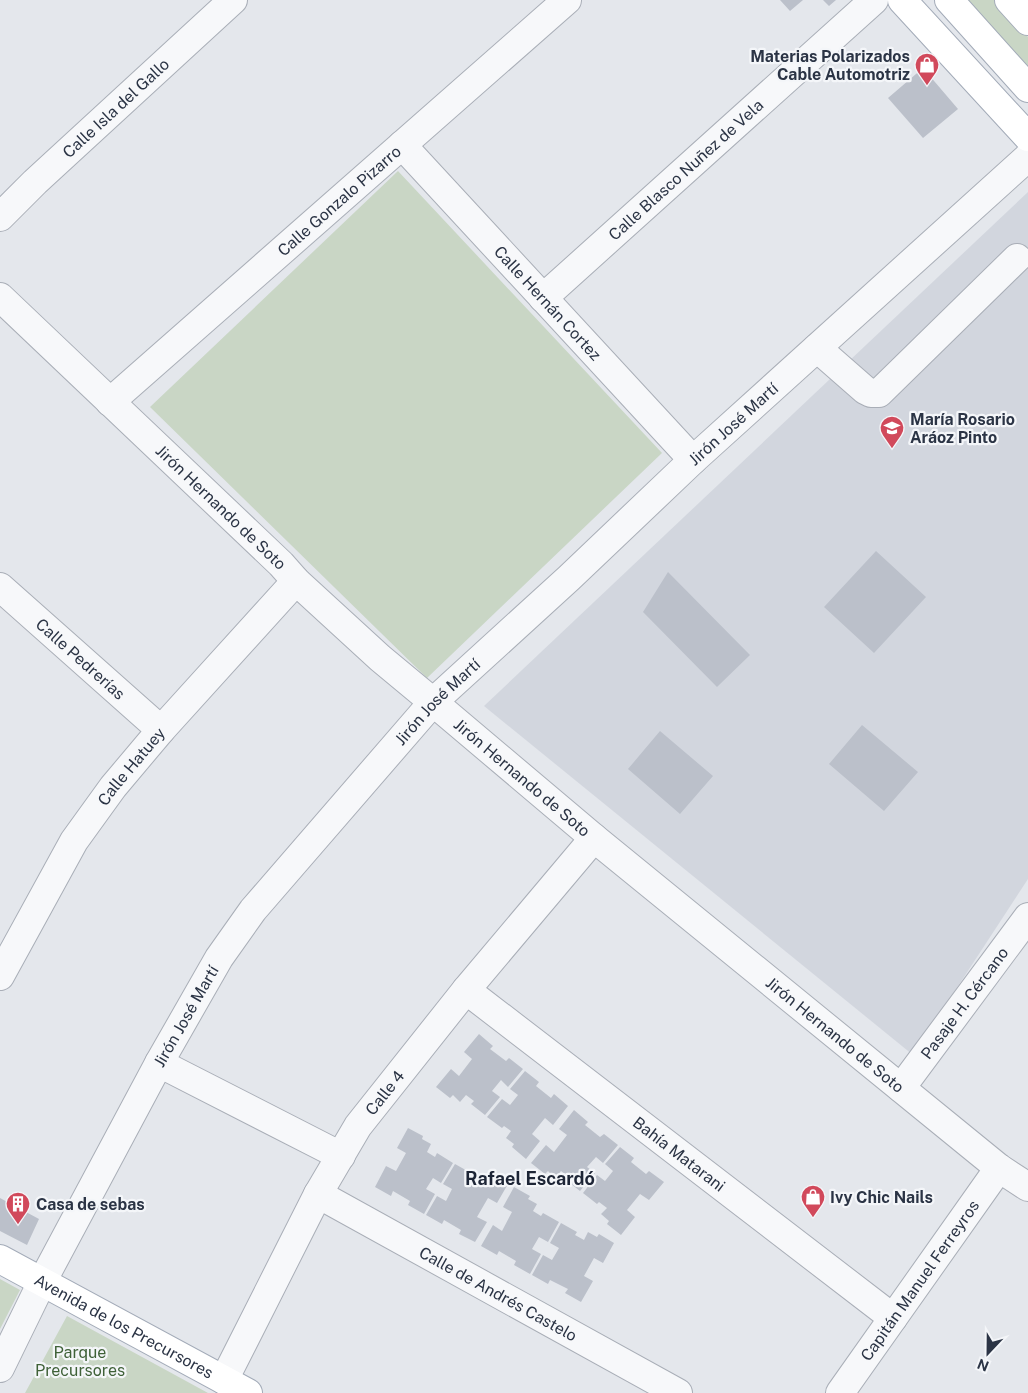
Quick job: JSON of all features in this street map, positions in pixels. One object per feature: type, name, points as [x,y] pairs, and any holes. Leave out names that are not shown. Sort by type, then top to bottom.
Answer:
[{"type":"main road","points":[[902,0],[1028,137]]},
{"type":"main road","points":[[950,0],[1028,88]]},
{"type":"main road","points":[[1009,0],[1028,21]]},
{"type":"main road","name":"Avenida de los Precursores","points":[[0,1259],[248,1393]]},
{"type":"street","name":"Calle Isla del Gallo","points":[[0,217],[34,182],[233,0]]},
{"type":"street","name":"Calle Blasco Nuñez de Vela","points":[[543,298],[874,0]]},
{"type":"street","name":"Calle Gonzalo Pizarro","points":[[110,402],[565,1]]},
{"type":"street","name":"Calle Hernán Cortez","points":[[402,146],[693,460]]},
{"type":"street","name":"Jirón José Martí","points":[[0,1368],[42,1282],[159,1063],[218,958],[253,910],[433,702],[569,578],[693,460],[1028,157]]},
{"type":"street","points":[[817,348],[865,390],[879,393],[1017,258]]},
{"type":"street","name":"Jirón Hernando de Soto","points":[[0,297],[281,564],[296,581],[433,702],[594,838],[999,1168],[1028,1187]]},
{"type":"street","name":"Calle Hatuey","points":[[0,976],[74,841],[113,787],[161,730],[296,581]]},
{"type":"street","name":"Calle Pedrerías","points":[[4,598],[161,730]]},
{"type":"street","name":"Calle 4","points":[[224,1380],[318,1194],[358,1126],[466,990],[594,838]]},
{"type":"street","name":"Pasaje H. Cércano","points":[[901,1088],[1028,917]]},
{"type":"street","name":"Bahía Matarani","points":[[466,990],[893,1318]]},
{"type":"street","points":[[159,1063],[341,1156]]},
{"type":"street","name":"Capitán Manuel Ferreyros","points":[[840,1393],[999,1168]]},
{"type":"street","name":"Calle de Andrés Castelo","points":[[318,1194],[678,1393]]},
{"type":"shaded area","name":"María Rosario Aráoz Pinto","points":[[1028,192],[1028,879],[913,1055],[484,706]]},
{"type":"green space","points":[[966,0],[996,0],[1028,37],[1028,73]]},
{"type":"green space","points":[[398,171],[662,453],[427,678],[150,407]]},
{"type":"green space","name":"Parque Precursores","points":[[0,1279],[20,1290],[0,1329]]},
{"type":"green space","name":"Parque Precursores","points":[[67,1316],[208,1393],[25,1393]]},
{"type":"building","points":[[780,0],[803,0],[790,11]]},
{"type":"building","points":[[823,0],[836,0],[829,6]]},
{"type":"building","points":[[923,68],[958,109],[923,138],[888,98]]},
{"type":"building","points":[[876,551],[926,597],[874,653],[824,607]]},
{"type":"building","points":[[668,572],[750,655],[717,687],[643,612]]},
{"type":"building","points":[[862,725],[918,772],[884,811],[829,764]]},
{"type":"building","points":[[660,731],[713,776],[680,814],[628,769]]},
{"type":"building","points":[[479,1034],[493,1046],[490,1049],[506,1061],[509,1058],[523,1069],[508,1087],[501,1080],[492,1091],[500,1097],[485,1115],[471,1104],[474,1101],[466,1095],[460,1102],[453,1095],[450,1098],[436,1087],[451,1069],[459,1076],[472,1059],[464,1052]]},
{"type":"building","points":[[525,1071],[539,1082],[536,1086],[551,1098],[554,1094],[568,1106],[553,1125],[545,1118],[532,1134],[540,1141],[526,1159],[512,1147],[514,1144],[506,1138],[511,1131],[504,1126],[502,1128],[487,1117],[502,1099],[510,1105],[518,1095],[510,1089]]},
{"type":"building","points":[[574,1110],[588,1122],[585,1125],[600,1137],[604,1134],[618,1145],[603,1163],[596,1157],[587,1167],[595,1173],[580,1191],[566,1180],[569,1177],[561,1171],[555,1178],[548,1171],[545,1174],[531,1163],[546,1145],[554,1152],[567,1135],[559,1129]]},
{"type":"building","points":[[408,1128],[423,1136],[422,1139],[431,1144],[427,1152],[435,1157],[437,1153],[453,1163],[441,1183],[433,1178],[426,1189],[435,1194],[424,1214],[408,1205],[410,1201],[393,1191],[391,1196],[375,1187],[386,1166],[396,1171],[406,1153],[397,1148]]},
{"type":"building","points":[[620,1147],[634,1158],[631,1162],[646,1174],[649,1171],[664,1182],[649,1200],[640,1194],[627,1210],[635,1217],[621,1235],[607,1224],[609,1221],[601,1214],[607,1208],[599,1202],[597,1204],[583,1193],[597,1175],[605,1181],[613,1171],[605,1164]]},
{"type":"building","points":[[455,1164],[471,1173],[469,1176],[477,1181],[482,1173],[491,1178],[493,1175],[508,1184],[497,1203],[488,1198],[477,1217],[487,1222],[475,1242],[459,1234],[461,1230],[444,1220],[442,1224],[426,1215],[437,1196],[446,1201],[452,1189],[443,1184]]},
{"type":"building","points":[[514,1187],[530,1196],[528,1199],[537,1204],[533,1211],[541,1216],[543,1213],[559,1222],[548,1242],[539,1237],[532,1249],[541,1254],[530,1274],[514,1265],[516,1261],[499,1251],[497,1255],[481,1246],[493,1225],[502,1231],[512,1212],[503,1207]]},
{"type":"building","name":"Casa de sebas","points":[[0,1198],[39,1219],[27,1245],[0,1231]]},
{"type":"building","points":[[561,1223],[577,1232],[575,1235],[584,1240],[588,1232],[597,1237],[599,1234],[614,1243],[603,1263],[594,1258],[584,1276],[593,1281],[581,1302],[565,1293],[568,1289],[550,1280],[548,1284],[532,1275],[543,1255],[552,1260],[559,1248],[550,1243]]},
{"type":"place","name":"Materias Polarizados Cable Automotriz","points":[[927,86]]},
{"type":"place","name":"María Rosario Aráoz Pinto","points":[[892,449]]},
{"type":"place","name":"Ivy Chic Nails","points":[[813,1218]]},
{"type":"place","name":"Casa de sebas","points":[[18,1225]]},
{"type":"district","name":"Rafael Escardó","points":[[530,1178]]}]
